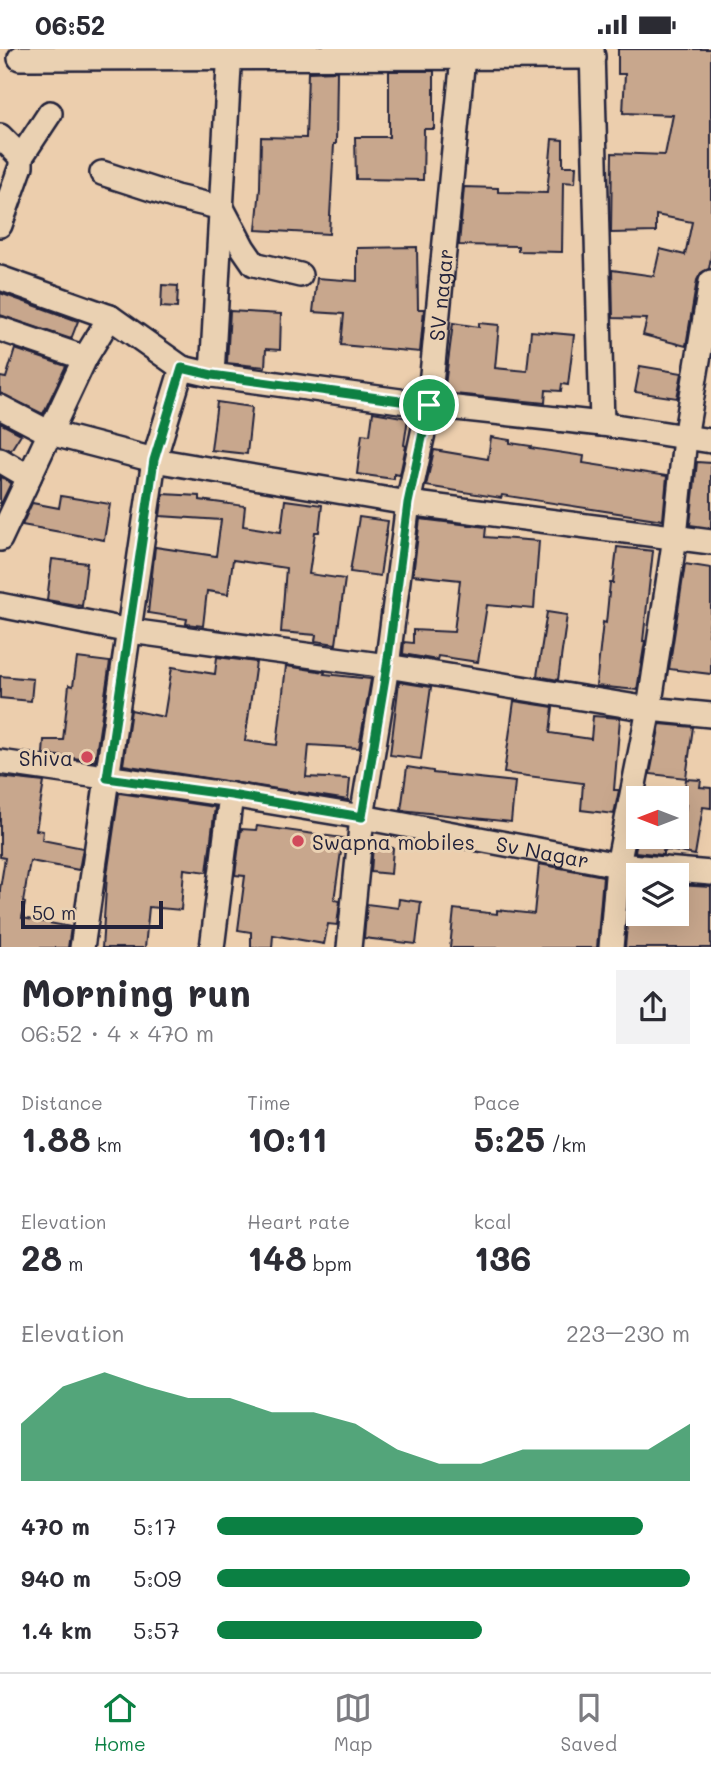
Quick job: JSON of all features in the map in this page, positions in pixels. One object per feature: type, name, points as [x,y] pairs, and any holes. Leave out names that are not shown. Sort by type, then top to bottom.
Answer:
[{"type":"street","points":[[212,375],[230,53]]},
{"type":"street","points":[[20,58],[230,53],[463,57],[592,53],[602,424]]},
{"type":"street","name":"SV nagar","points":[[354,947],[362,817],[387,666],[408,503],[429,405],[463,57]]},
{"type":"street","points":[[0,225],[21,166],[21,157],[50,113]]},
{"type":"street","points":[[0,136],[21,157]]},
{"type":"street","points":[[102,173],[176,197],[222,208],[254,264],[300,275]]},
{"type":"street","points":[[0,278],[110,317],[182,368],[212,375],[429,405],[602,424],[711,441]]},
{"type":"street","points":[[611,947],[618,865],[649,709],[675,537],[685,438],[711,282]]},
{"type":"street","points":[[0,539],[5,515],[29,477],[85,358],[110,317]]},
{"type":"street","points":[[0,329],[85,358]]},
{"type":"street","points":[[82,947],[154,460],[182,368]]},
{"type":"street","points":[[0,407],[50,433],[154,460],[408,503],[711,542]]},
{"type":"street","points":[[0,460],[29,477]]},
{"type":"street","points":[[0,605],[130,631],[387,666],[649,709],[711,715]]},
{"type":"street","name":"Sv Nagar","points":[[0,762],[231,795],[618,865],[711,873]]},
{"type":"street","points":[[212,947],[231,795]]},
{"type":"building","points":[[618,49],[711,49],[711,257],[709,269],[701,273],[697,280],[686,346],[643,335],[647,319],[613,318],[612,270],[654,276],[660,249],[685,255],[692,222],[656,215],[656,232],[611,233],[612,153],[665,155],[673,115],[623,113],[625,74],[618,74]]},
{"type":"building","points":[[337,71],[336,144],[329,234],[256,230],[261,137],[306,138],[308,72]]},
{"type":"building","points":[[389,71],[434,71],[434,129],[424,129],[423,180],[356,179],[355,137],[389,137]]},
{"type":"building","points":[[552,139],[563,140],[563,166],[576,166],[575,183],[563,182],[562,252],[518,251],[518,246],[459,245],[464,187],[498,188],[498,192],[547,193]]},
{"type":"building","points":[[417,247],[418,309],[424,309],[420,352],[341,345],[344,314],[313,312],[317,278],[357,281],[357,248]]},
{"type":"building","points":[[162,285],[178,286],[177,308],[161,307]]},
{"type":"building","points":[[0,293],[78,321],[71,339],[0,315]]},
{"type":"building","points":[[230,311],[281,314],[280,350],[266,349],[265,367],[227,363]]},
{"type":"building","points":[[453,323],[479,327],[479,323],[499,325],[495,368],[527,371],[531,331],[574,335],[568,385],[562,384],[561,391],[546,390],[545,403],[444,393]]},
{"type":"building","points":[[15,349],[66,366],[43,414],[0,393],[0,377],[6,378]]},
{"type":"building","points":[[640,366],[682,373],[677,398],[635,392]]},
{"type":"building","points":[[217,402],[252,407],[247,454],[211,450]]},
{"type":"building","points":[[373,412],[408,418],[400,475],[394,474],[394,479],[357,474],[362,434],[370,435]]},
{"type":"building","points":[[0,423],[21,434],[11,450],[0,446]]},
{"type":"building","points":[[491,437],[510,440],[510,443],[531,446],[530,448],[584,456],[583,463],[667,476],[663,520],[426,486],[434,450],[488,459]]},
{"type":"building","points":[[697,462],[711,463],[711,528],[690,525]]},
{"type":"building","points":[[0,476],[11,483],[0,506]]},
{"type":"building","points":[[163,494],[200,496],[200,500],[245,506],[243,526],[281,532],[285,500],[322,505],[309,574],[345,579],[336,644],[315,641],[316,635],[281,632],[286,568],[233,560],[228,594],[207,591],[203,626],[186,624],[187,619],[148,613],[155,547],[216,556],[221,520],[160,516]]},
{"type":"building","points":[[61,496],[110,504],[104,540],[22,525],[32,503],[59,508]]},
{"type":"building","points":[[359,517],[388,521],[380,576],[350,572]]},
{"type":"building","points":[[420,519],[486,527],[485,537],[539,541],[534,609],[487,605],[478,662],[438,656],[437,660],[403,654],[404,642],[413,643],[413,630],[454,632],[460,580],[413,575]]},
{"type":"building","points":[[617,547],[653,551],[645,641],[637,690],[596,686],[603,622],[606,623]]},
{"type":"building","points":[[52,559],[87,563],[82,606],[47,600]]},
{"type":"building","points":[[685,564],[711,568],[708,635],[711,635],[711,674],[669,669]]},
{"type":"building","points":[[547,612],[567,615],[558,680],[537,676]]},
{"type":"building","points":[[217,657],[256,662],[245,741],[277,745],[286,666],[325,672],[324,674],[371,679],[359,748],[309,745],[306,777],[350,779],[348,800],[123,765],[131,710],[164,717],[172,667],[215,674]]},
{"type":"building","points":[[77,658],[110,662],[95,761],[43,754],[44,740],[63,740],[69,685],[73,686]]},
{"type":"building","points":[[0,676],[33,679],[31,701],[0,698]]},
{"type":"building","points":[[399,682],[431,687],[421,759],[390,755]]},
{"type":"building","points":[[514,701],[553,707],[550,733],[591,739],[593,716],[620,718],[614,790],[619,790],[614,814],[581,810],[583,783],[504,773]]},
{"type":"building","points":[[660,724],[693,727],[686,778],[650,774]]},
{"type":"building","points":[[407,767],[433,773],[515,782],[511,822],[401,810]]},
{"type":"building","points":[[0,777],[44,782],[36,830],[43,831],[42,840],[83,848],[79,870],[30,861],[22,918],[71,927],[68,947],[0,947],[0,889],[5,858],[0,857]]},
{"type":"building","points":[[686,779],[701,780],[700,787],[711,788],[711,808],[703,807],[695,855],[669,850],[663,851],[663,855],[635,852],[636,849],[690,849],[690,786],[685,786]]},
{"type":"building","points":[[119,793],[215,807],[207,872],[184,869],[181,910],[149,907],[145,947],[102,947],[107,875]]},
{"type":"building","points":[[257,826],[343,838],[334,900],[340,901],[337,925],[328,924],[324,944],[273,935],[272,947],[251,947],[251,932],[238,930],[245,876],[235,875],[241,829],[256,830]]},
{"type":"building","points":[[373,846],[393,848],[391,874],[371,872]]},
{"type":"building","points":[[539,864],[603,876],[597,947],[450,947],[454,909],[497,914],[497,910],[534,914]]},
{"type":"building","points":[[689,886],[711,887],[711,947],[625,947],[627,926],[689,926]]},
{"type":"building","points":[[399,899],[421,902],[416,944],[364,938],[367,904],[398,908]]},
{"type":"place","name":"Shiva","points":[[87,757]]},
{"type":"place","name":"Swapna mobiles","points":[[298,841]]},
{"type":"route","points":[[182,368],[212,375],[429,405],[408,503],[387,666],[362,817],[107,778],[154,460],[182,368]]}]
